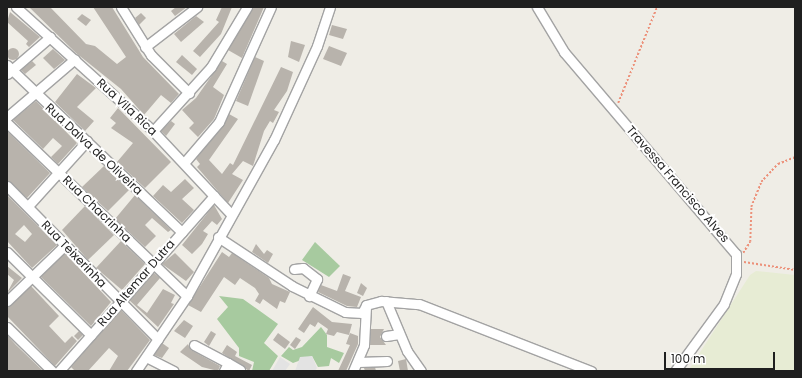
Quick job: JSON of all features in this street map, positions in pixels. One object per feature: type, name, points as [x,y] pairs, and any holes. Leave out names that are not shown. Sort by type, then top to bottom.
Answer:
[{"type":"street","name":"Rua Vila Rica","points":[[16,7],[153,131],[231,214]]},
{"type":"street","points":[[121,7],[145,47],[188,93]]},
{"type":"street","points":[[145,47],[197,7]]},
{"type":"street","points":[[153,131],[211,67],[247,7]]},
{"type":"street","points":[[184,163],[219,122],[271,7]]},
{"type":"street","points":[[136,371],[187,296],[296,96],[330,7]]},
{"type":"street","name":"Travessa Francisco Alves","points":[[537,7],[564,52],[615,110],[737,257]]},
{"type":"street","points":[[9,70],[50,37]]},
{"type":"street","points":[[7,117],[35,95],[75,59]]},
{"type":"street","name":"Rua Dalva de Oliveira","points":[[9,70],[87,141],[182,232]]},
{"type":"street","name":"Rua Chacrinha","points":[[7,123],[187,296]]},
{"type":"street","points":[[28,206],[87,141]]},
{"type":"street","name":"Rua Teixerinha","points":[[7,186],[158,339]]},
{"type":"street","name":"Rua Altemar Dutra","points":[[63,370],[120,301],[214,196]]},
{"type":"street","points":[[218,237],[309,296],[355,313],[362,313],[366,305]]},
{"type":"street","points":[[7,301],[66,245]]},
{"type":"street","points":[[7,252],[91,335]]},
{"type":"street","points":[[675,371],[724,304],[737,257]]},
{"type":"street","points":[[294,269],[303,268],[320,279],[309,296]]},
{"type":"street","points":[[366,305],[386,301],[418,304],[591,371]]},
{"type":"street","points":[[386,301],[399,334],[421,371]]},
{"type":"street","points":[[353,371],[358,366],[364,345],[366,305]]},
{"type":"street","points":[[7,327],[52,371]]},
{"type":"street","points":[[386,336],[399,334]]},
{"type":"street","points":[[194,345],[226,367],[240,370]]},
{"type":"street","points":[[146,357],[174,371]]},
{"type":"street","points":[[358,366],[387,361]]},
{"type":"path","points":[[615,110],[657,7]]},
{"type":"path","points":[[737,257],[747,250],[750,242],[751,207],[761,182],[778,164],[795,157]]},
{"type":"path","points":[[737,257],[759,267],[795,270]]},
{"type":"green space","points":[[315,242],[340,266],[329,277],[302,260]]},
{"type":"green space","points":[[756,271],[795,275],[795,371],[688,371],[750,275]]},
{"type":"green space","points":[[219,296],[243,299],[278,324],[264,343],[278,356],[269,371],[252,371],[254,362],[239,356],[239,348],[217,319],[228,307]]},
{"type":"green space","points":[[321,327],[327,335],[327,347],[344,353],[339,363],[331,358],[329,366],[318,367],[312,356],[293,363],[281,356],[289,347],[293,350],[302,347]]},
{"type":"shaded area","points":[[312,356],[317,368],[315,371],[295,371],[300,357]]},
{"type":"shaded area","points":[[280,357],[290,364],[285,371],[272,371]]},
{"type":"building","points":[[29,7],[50,7],[86,44],[95,46],[117,64],[126,57],[93,7],[112,7],[143,57],[179,94],[171,103],[161,95],[144,115],[121,89],[76,53]]},
{"type":"building","points":[[176,7],[187,7],[175,16],[171,11]]},
{"type":"building","points":[[222,7],[232,7],[221,34],[200,57],[193,51],[219,22],[216,20]]},
{"type":"building","points":[[253,7],[264,7],[242,58],[228,50]]},
{"type":"building","points":[[10,12],[40,37],[29,47],[26,44],[28,41],[7,22]]},
{"type":"building","points":[[141,13],[146,18],[139,25],[135,18]]},
{"type":"building","points":[[82,14],[91,20],[86,26],[77,19]]},
{"type":"building","points":[[196,16],[204,22],[181,42],[174,34]]},
{"type":"building","points":[[332,25],[347,29],[343,39],[329,35]]},
{"type":"building","points":[[291,41],[305,45],[299,62],[288,57]]},
{"type":"building","points":[[329,46],[347,53],[341,66],[323,59]]},
{"type":"building","points":[[11,48],[15,48],[19,54],[15,60],[11,60],[7,56],[7,52]]},
{"type":"building","points":[[53,49],[65,60],[54,69],[43,58]]},
{"type":"building","points":[[182,55],[197,69],[192,75],[176,62]]},
{"type":"building","points":[[255,57],[264,61],[248,106],[236,101]]},
{"type":"building","points":[[32,61],[36,65],[25,74],[21,70]]},
{"type":"building","points":[[222,61],[227,64],[213,87],[224,95],[214,119],[198,137],[189,128],[194,123],[182,110],[196,98]]},
{"type":"building","points":[[281,67],[293,72],[287,91],[274,110],[279,112],[273,123],[270,121],[264,131],[253,166],[243,161],[232,174],[243,180],[228,203],[197,167],[200,164],[196,159],[229,114],[238,119],[209,160],[222,174],[230,163],[233,165]]},
{"type":"building","points":[[77,74],[96,88],[77,107],[94,121],[85,131],[55,102]]},
{"type":"building","points":[[36,101],[77,143],[58,164],[51,157],[62,146],[53,138],[43,149],[13,120]]},
{"type":"building","points":[[118,108],[171,162],[145,188],[117,162],[133,143],[111,128],[116,123],[110,118]]},
{"type":"building","points":[[171,121],[175,124],[166,136],[161,131]]},
{"type":"building","points":[[7,131],[50,173],[27,198],[7,180]]},
{"type":"building","points":[[104,166],[129,190],[108,211],[82,187]]},
{"type":"building","points":[[185,179],[194,188],[182,199],[194,210],[182,223],[153,196],[163,185],[171,192]]},
{"type":"building","points":[[7,195],[57,245],[32,268],[7,241]],"holes":[[[24,225],[32,234],[25,242],[15,234]]]},
{"type":"building","points":[[135,195],[171,230],[168,232],[152,218],[145,225],[156,236],[145,247],[115,219]]},
{"type":"building","points":[[214,205],[222,219],[217,225],[212,221],[203,231],[208,234],[202,244],[192,254],[182,245]]},
{"type":"building","points":[[85,206],[114,235],[88,260],[62,230]]},
{"type":"building","points":[[121,241],[145,264],[122,290],[96,268]]},
{"type":"building","points":[[256,244],[264,254],[267,250],[273,254],[268,263],[252,252]]},
{"type":"building","points":[[222,252],[229,257],[232,253],[269,278],[272,284],[290,292],[285,303],[280,301],[277,309],[263,299],[260,304],[255,301],[259,294],[255,288],[240,278],[235,285],[224,277],[201,312],[188,305]]},
{"type":"building","points":[[65,253],[111,302],[91,326],[41,277]]},
{"type":"building","points":[[175,253],[194,272],[186,281],[162,264]]},
{"type":"building","points":[[7,266],[22,278],[7,293],[14,280],[7,274]]},
{"type":"building","points":[[154,273],[160,278],[137,305],[147,313],[163,289],[175,295],[171,303],[174,304],[158,327],[129,300]]},
{"type":"building","points":[[343,274],[351,277],[345,291],[361,297],[357,307],[347,306],[318,292],[321,285],[337,291]]},
{"type":"building","points":[[361,283],[367,288],[363,296],[357,293]]},
{"type":"building","points":[[31,286],[59,316],[49,326],[65,343],[72,336],[77,341],[55,366],[7,316],[7,307]]},
{"type":"building","points":[[313,307],[332,322],[352,324],[349,335],[337,332],[334,336],[326,334],[328,329],[318,322],[315,327],[310,324],[304,333],[298,329]]},
{"type":"building","points":[[121,310],[150,340],[127,371],[109,371],[118,356],[109,348],[88,371],[75,371],[71,367]]},
{"type":"building","points":[[184,320],[193,326],[185,338],[174,331]]},
{"type":"building","points":[[371,329],[384,329],[380,337],[386,345],[370,345]]},
{"type":"building","points":[[79,331],[83,335],[78,340],[74,336]]},
{"type":"building","points":[[211,331],[216,334],[209,346],[204,342]]},
{"type":"building","points":[[278,333],[290,342],[285,349],[273,340]]},
{"type":"building","points":[[350,333],[358,336],[358,344],[346,371],[338,371],[350,345],[346,344]]},
{"type":"building","points":[[7,335],[16,345],[43,371],[7,371]]},
{"type":"building","points":[[296,337],[301,340],[295,349],[290,345]]},
{"type":"building","points":[[162,343],[169,348],[162,358],[154,355]]},
{"type":"building","points":[[188,344],[191,350],[220,366],[218,371],[202,367],[180,352]]},
{"type":"building","points":[[227,345],[237,352],[235,356],[252,365],[249,371],[222,353]]},
{"type":"building","points":[[406,359],[408,371],[400,371],[398,361]]},
{"type":"building","points":[[375,367],[376,371],[365,371],[364,368]]}]
